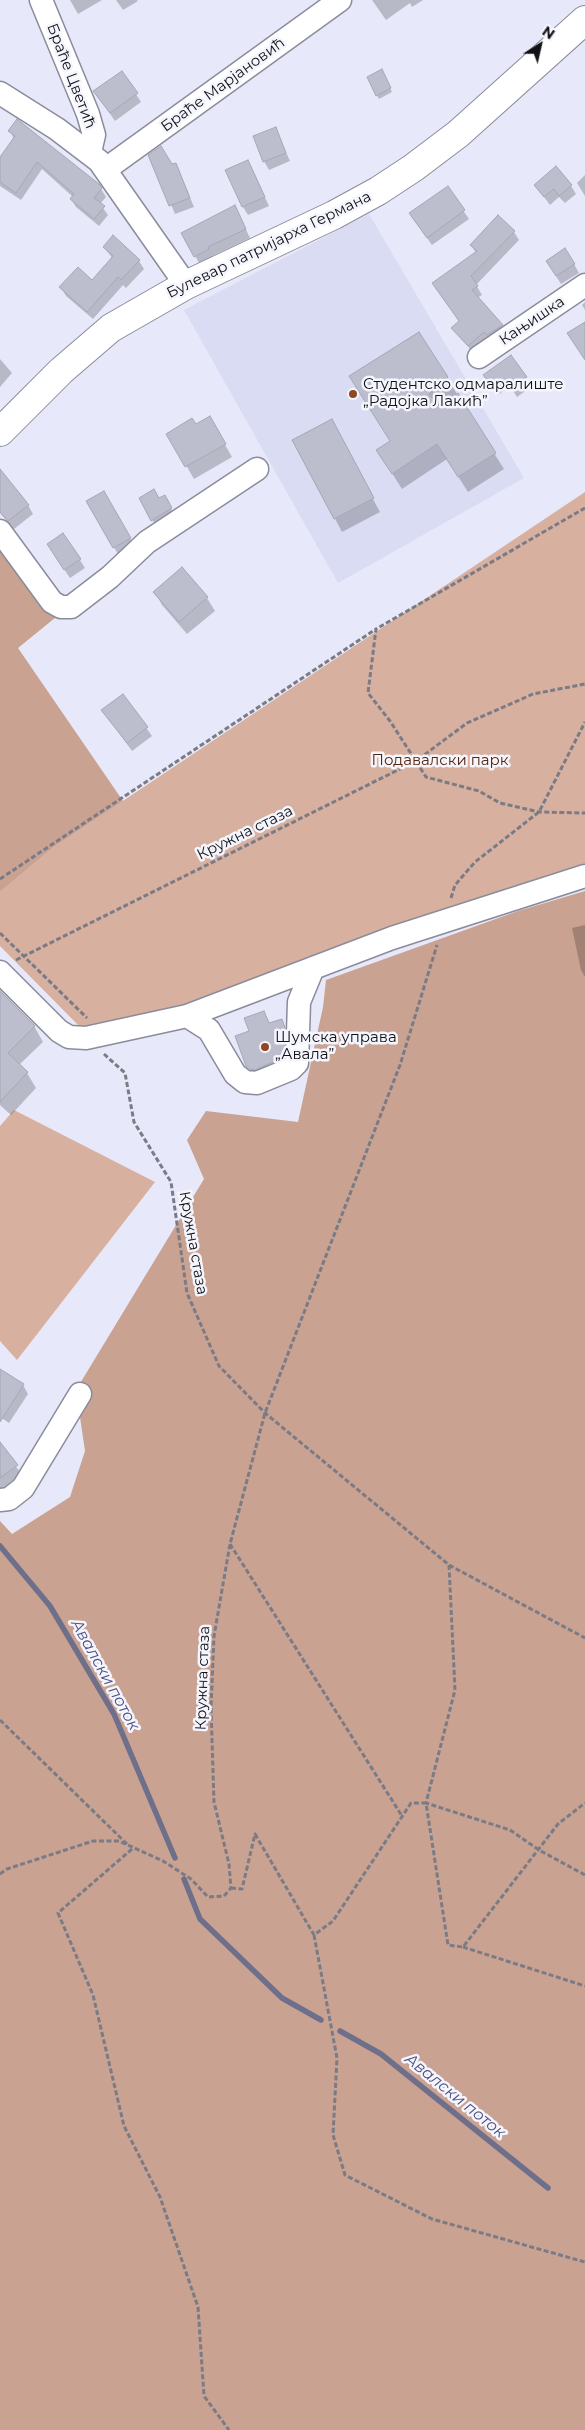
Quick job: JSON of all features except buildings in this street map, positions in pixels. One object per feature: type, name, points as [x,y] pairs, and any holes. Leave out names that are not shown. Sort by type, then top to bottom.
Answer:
[{"type":"main road","name":"Булевар патријарха Германа","points":[[0,432],[61,371],[111,328],[186,285],[312,226],[384,187],[458,134],[585,20]]},
{"type":"street","name":"Браће Цветић","points":[[41,0],[88,114],[94,136],[90,152]]},
{"type":"street","name":"Браће Марјановић","points":[[106,169],[340,0]]},
{"type":"street","points":[[0,93],[90,152],[106,169],[186,285]]},
{"type":"street","name":"Кањишка","points":[[479,357],[585,285]]},
{"type":"street","points":[[0,531],[52,602],[61,608],[71,607],[110,577],[147,542],[257,469]]},
{"type":"street","points":[[0,972],[59,1031],[69,1037],[86,1038],[187,1016],[444,921],[585,876]]},
{"type":"street","points":[[187,1016],[209,1030],[235,1074],[245,1082],[257,1083],[291,1069],[297,1063],[299,1002],[313,968]]},
{"type":"street","points":[[0,1500],[9,1499],[23,1488],[80,1394]]},
{"type":"path","points":[[0,878],[376,629],[585,508]]},
{"type":"path","points":[[376,629],[368,693],[390,721],[426,777],[479,791],[500,803],[539,812],[585,813]]},
{"type":"path","name":"Кружна стаза","points":[[24,956],[416,761],[476,720],[533,694],[585,684]]},
{"type":"path","points":[[585,722],[539,812],[474,862],[455,885],[400,1065],[265,1413],[449,1565],[585,1638]]},
{"type":"path","points":[[0,933],[89,1020],[86,1038]]},
{"type":"path","name":"Кружна стаза","points":[[86,1038],[126,1073],[134,1122],[171,1182],[187,1293],[219,1366],[265,1413],[230,1544],[214,1636],[211,1708],[214,1802],[229,1864],[231,1888]]},
{"type":"path","points":[[230,1544],[402,1816]]},
{"type":"path","points":[[449,1565],[455,1690],[426,1803],[448,1945],[463,1947],[585,1986]]},
{"type":"path","points":[[0,1720],[132,1848]]},
{"type":"path","points":[[314,1935],[333,1921],[410,1803],[426,1803],[510,1830],[538,1850],[585,1875]]},
{"type":"path","points":[[463,1947],[558,1824],[585,1803]]},
{"type":"path","points":[[0,1874],[93,1841],[119,1841],[132,1848],[146,1852],[191,1879],[208,1897],[224,1896],[231,1888],[242,1889],[255,1834],[314,1935],[337,2058],[333,2135],[344,2175],[432,2219],[585,2262]]},
{"type":"path","points":[[132,1848],[58,1913],[93,1995],[124,2126],[160,2197],[198,2307],[204,2396],[229,2430]]},
{"type":"shaded area","name":"Студентско одмаралиште „Радојка Лакић”","points":[[369,214],[524,478],[338,583],[184,310]]},
{"type":"shaded area","points":[[0,533],[61,613],[18,648],[123,801],[54,847],[0,892]]},
{"type":"shaded area","points":[[585,891],[585,2430],[0,2430],[0,1521],[12,1534],[70,1497],[85,1451],[76,1390],[204,1179],[187,1140],[206,1111],[298,1122],[323,1007],[326,980],[518,911]]},
{"type":"green space","name":"Подавалски парк","points":[[585,492],[585,865],[401,924],[282,967],[184,1007],[81,1028],[0,946],[0,892],[54,847]]},
{"type":"green space","points":[[14,1110],[155,1182],[17,1360],[0,1341],[0,1126]]},
{"type":"waterway","name":"Авалски поток","points":[[0,1546],[50,1606],[114,1714],[175,1858]]},
{"type":"waterway","name":"Авалски поток","points":[[184,1879],[200,1919],[282,1998],[321,2020]]},
{"type":"waterway","name":"Авалски поток","points":[[340,2031],[381,2054],[548,2188]]},
{"type":"place","name":"Студентско одмаралиште „Радојка Лакић”","points":[[353,394]]},
{"type":"place","name":"Шумска управа „Авала”","points":[[265,1047]]}]
